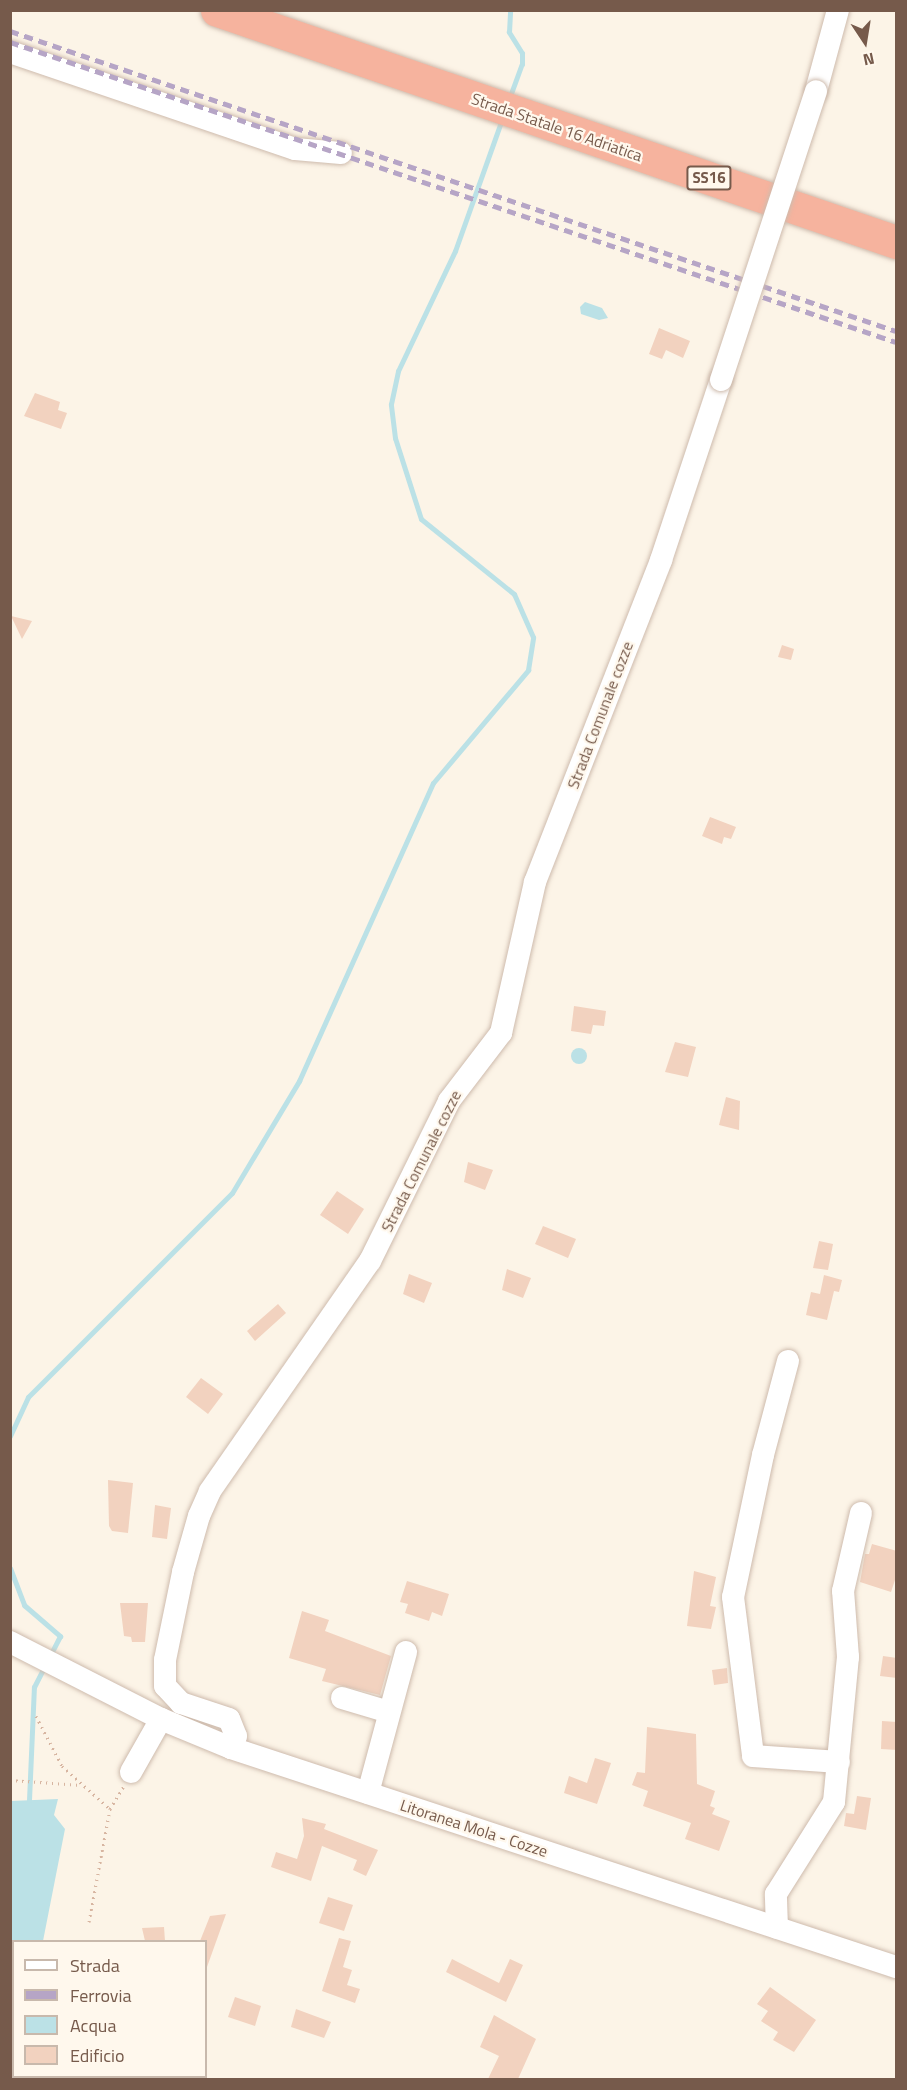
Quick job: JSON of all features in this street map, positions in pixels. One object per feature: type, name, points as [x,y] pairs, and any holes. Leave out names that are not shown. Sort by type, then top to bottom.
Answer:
[{"type":"highway","name":"Strada Statale 16 Adriatica","points":[[217,10],[897,218]]},
{"type":"highway","name":"Strada Statale 16 Adriatica","points":[[280,10],[511,99],[897,242]]},
{"type":"street","name":"Strada Comunale cozze","points":[[231,1748],[236,1736],[229,1719],[181,1703],[165,1686],[165,1660],[183,1572],[200,1516],[210,1491],[369,1261],[448,1101],[501,1033],[535,882],[661,560],[816,91],[838,10]]},
{"type":"street","points":[[10,51],[295,149],[341,153]]},
{"type":"street","points":[[788,1361],[763,1455],[733,1597],[753,1756],[839,1762]]},
{"type":"street","points":[[777,1928],[776,1894],[834,1802],[848,1657],[843,1591],[861,1513]]},
{"type":"street","name":"Litoranea Mola - Cozze","points":[[20,1647],[161,1719],[231,1748],[897,1966]]},
{"type":"street","points":[[368,1793],[406,1652]]},
{"type":"street","points":[[342,1698],[389,1712]]},
{"type":"street","points":[[131,1772],[161,1719]]},
{"type":"path","points":[[36,1716],[62,1766],[110,1809]]},
{"type":"path","points":[[89,1922],[110,1809],[131,1772]]},
{"type":"path","points":[[10,1780],[83,1785]]},
{"type":"water","points":[[585,302],[602,308],[608,318],[599,320],[581,314],[580,307]]},
{"type":"water","points":[[579,1048],[585,1050],[587,1056],[585,1062],[579,1064],[573,1062],[571,1056],[573,1050]]},
{"type":"water","points":[[58,1799],[54,1815],[65,1829],[43,1940],[12,1940],[12,2078],[84,2079],[11,2079],[11,1801]]},
{"type":"building","points":[[659,328],[690,341],[683,358],[666,350],[662,359],[649,354]]},
{"type":"building","points":[[35,393],[60,402],[58,410],[67,413],[61,429],[24,416]]},
{"type":"building","points":[[11,616],[32,621],[22,639]]},
{"type":"building","points":[[782,645],[794,649],[791,660],[778,657]]},
{"type":"building","points":[[710,817],[736,827],[731,839],[724,837],[722,844],[702,836]]},
{"type":"building","points":[[574,1006],[606,1011],[604,1026],[593,1025],[591,1034],[571,1031]]},
{"type":"building","points":[[675,1042],[696,1047],[688,1077],[665,1072]]},
{"type":"building","points":[[726,1097],[740,1101],[739,1130],[719,1125]]},
{"type":"building","points":[[468,1162],[493,1170],[485,1190],[464,1182]]},
{"type":"building","points":[[337,1191],[364,1209],[348,1234],[320,1215]]},
{"type":"building","points":[[543,1226],[576,1239],[568,1258],[535,1244]]},
{"type":"building","points":[[819,1241],[833,1244],[828,1270],[813,1268]]},
{"type":"building","points":[[507,1269],[531,1278],[523,1298],[502,1290]]},
{"type":"building","points":[[409,1274],[432,1283],[424,1303],[403,1294]]},
{"type":"building","points":[[824,1275],[842,1280],[839,1292],[834,1291],[827,1320],[806,1315],[811,1292],[820,1294]]},
{"type":"building","points":[[278,1304],[286,1313],[255,1341],[247,1331]]},
{"type":"building","points":[[201,1378],[223,1394],[208,1414],[186,1397]]},
{"type":"building","points":[[108,1480],[133,1483],[128,1533],[112,1531],[109,1526]]},
{"type":"building","points":[[155,1505],[171,1508],[167,1539],[152,1537]]},
{"type":"building","points":[[872,1544],[897,1551],[897,1574],[891,1592],[860,1582],[865,1554],[869,1554]]},
{"type":"building","points":[[694,1571],[716,1577],[710,1606],[716,1607],[711,1629],[687,1626]]},
{"type":"building","points":[[407,1581],[449,1594],[442,1616],[432,1612],[429,1621],[405,1613],[408,1604],[400,1602]]},
{"type":"building","points":[[120,1603],[148,1603],[145,1642],[132,1642],[131,1637],[124,1636]]},
{"type":"building","points":[[302,1611],[329,1620],[325,1631],[391,1656],[380,1695],[322,1681],[326,1669],[289,1658]]},
{"type":"building","points":[[883,1656],[897,1658],[897,1678],[880,1676]]},
{"type":"building","points":[[727,1668],[728,1683],[714,1685],[712,1670]]},
{"type":"building","points":[[882,1721],[897,1722],[897,1750],[881,1749]]},
{"type":"building","points":[[647,1727],[696,1734],[697,1784],[715,1791],[710,1806],[715,1808],[712,1814],[730,1821],[719,1851],[685,1839],[691,1823],[643,1806],[648,1791],[632,1785],[637,1772],[645,1773]]},
{"type":"building","points":[[595,1758],[611,1763],[597,1804],[564,1793],[569,1776],[587,1783]]},
{"type":"building","points":[[857,1796],[871,1798],[866,1830],[844,1826],[846,1813],[854,1814]]},
{"type":"building","points":[[302,1818],[326,1824],[324,1829],[378,1850],[366,1876],[353,1870],[357,1860],[322,1846],[311,1881],[271,1867],[276,1852],[297,1859],[304,1836]]},
{"type":"building","points":[[328,1897],[353,1905],[344,1931],[319,1923]]},
{"type":"building","points":[[226,1914],[207,1967],[207,1940],[200,1940],[210,1916]]},
{"type":"building","points":[[164,1927],[165,1940],[145,1940],[142,1928]]},
{"type":"building","points":[[339,1938],[351,1941],[343,1967],[352,1970],[347,1985],[360,1989],[355,2003],[322,1991]]},
{"type":"building","points":[[452,1959],[499,1983],[510,1959],[523,1965],[506,2002],[446,1972]]},
{"type":"building","points":[[770,1987],[816,2020],[794,2052],[773,2040],[778,2032],[761,2021],[768,2011],[757,2004]]},
{"type":"building","points":[[235,1997],[261,2006],[255,2026],[228,2017]]},
{"type":"building","points":[[296,2009],[331,2022],[324,2038],[291,2027]]},
{"type":"building","points":[[494,2015],[536,2039],[518,2079],[488,2079],[499,2056],[480,2047]]},
{"type":"waterway","points":[[509,99],[522,64],[522,53],[509,32],[510,10]]},
{"type":"waterway","points":[[10,1436],[28,1397],[232,1193],[299,1081],[433,783],[528,670],[533,637],[514,594],[421,519],[395,438],[391,404],[398,371],[455,251],[502,119]]},
{"type":"waterway","points":[[10,1568],[24,1605],[60,1636],[50,1656]]},
{"type":"waterway","points":[[29,1800],[34,1687],[45,1665]]},
{"type":"railway","points":[[10,31],[896,331]]},
{"type":"railway","points":[[10,42],[896,342]]}]
